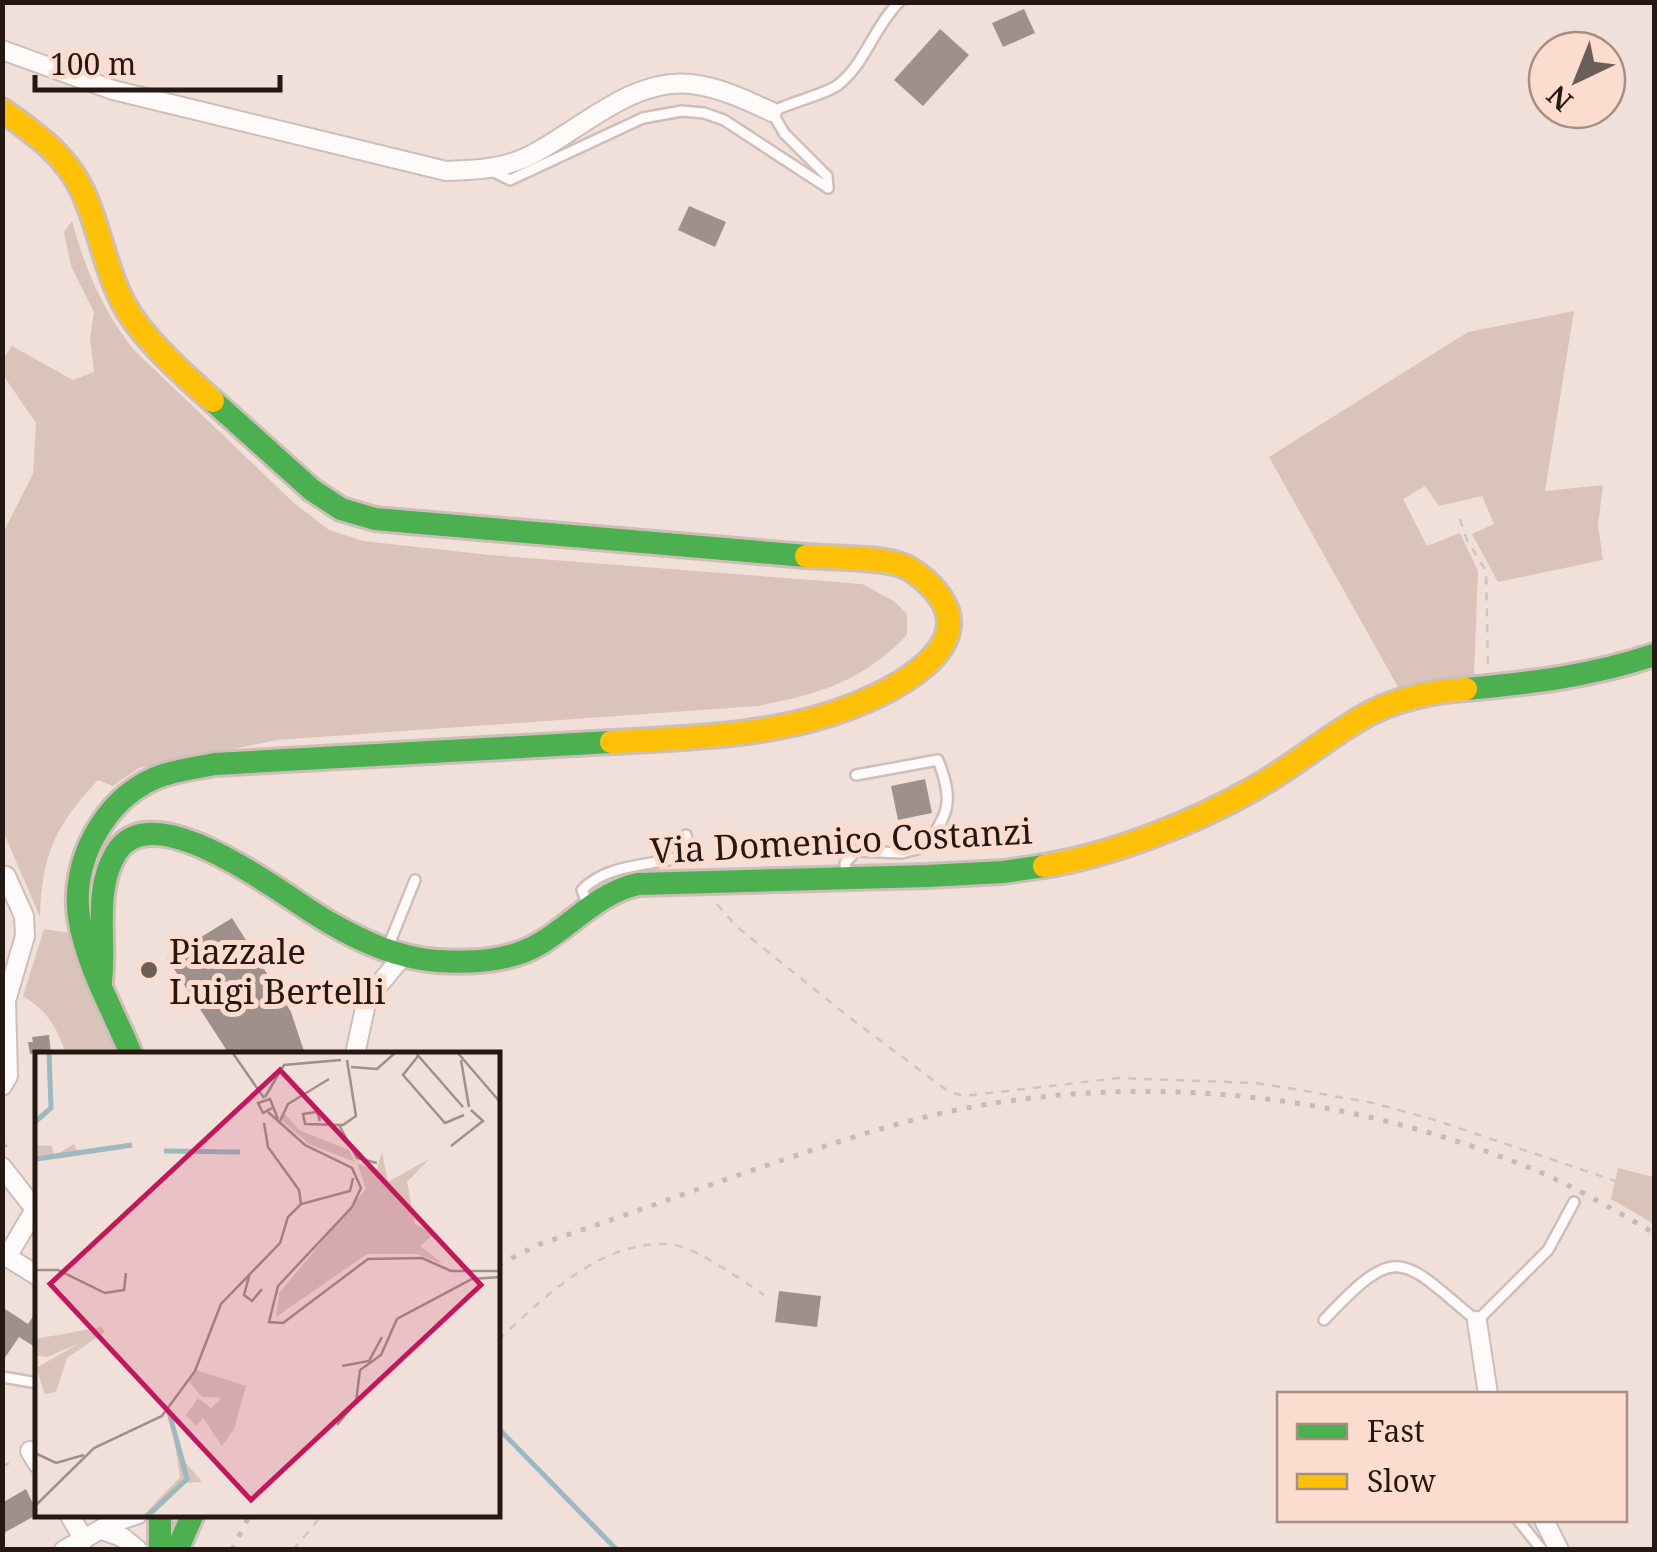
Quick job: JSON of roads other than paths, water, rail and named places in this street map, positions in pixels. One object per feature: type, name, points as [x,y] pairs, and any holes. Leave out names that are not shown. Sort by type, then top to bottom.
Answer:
[{"type":"main road","points":[[2,110],[42,140],[64,162],[82,189],[114,284],[133,318],[198,387],[312,490],[341,510],[375,518],[898,564],[926,578],[943,600],[950,622],[946,641],[932,661],[897,684],[821,717],[784,726],[680,738],[215,764],[152,779],[132,791],[102,824],[82,862],[79,884],[79,916],[130,1052]]},
{"type":"main road","name":"Via Domenico Costanzi","points":[[101,981],[106,954],[103,896],[115,852],[132,838],[149,832],[170,834],[206,848],[394,954],[428,961],[472,959],[523,952],[624,887],[696,880],[1003,872],[1068,862],[1195,820],[1256,788],[1366,716],[1410,699],[1488,686],[1552,681],[1654,655]]},
{"type":"main road","points":[[160,1517],[160,1550]]},
{"type":"main road","points":[[177,1550],[192,1517]]},
{"type":"street","points":[[2,50],[113,90],[446,171],[489,170],[526,157],[639,91],[688,84],[734,95],[772,112]]},
{"type":"street","points":[[2,1086],[8,1076],[6,1001],[25,936],[24,916],[4,875]]},
{"type":"street","points":[[355,1052],[367,998],[394,954]]},
{"type":"street","points":[[2,1167],[35,1211]]},
{"type":"street","points":[[35,1214],[8,1257],[35,1274]]},
{"type":"street","points":[[1477,1321],[1488,1392]]},
{"type":"street","points":[[71,1517],[84,1540]]},
{"type":"street","points":[[102,1530],[112,1517]]},
{"type":"street","points":[[64,1550],[131,1517]]},
{"type":"street","points":[[1545,1522],[1559,1550]]},
{"type":"street","points":[[102,1530],[122,1537],[138,1550]]},
{"type":"lane","points":[[489,170],[510,180],[643,118],[682,111],[704,112],[724,120],[828,188],[828,176],[784,133],[772,112],[836,87],[899,2]]},
{"type":"lane","points":[[846,876],[846,863],[856,851],[902,853],[924,847],[947,812],[949,789],[938,760],[856,774]]},
{"type":"lane","points":[[590,908],[582,890],[593,879],[608,872],[682,856],[689,845],[686,835]]},
{"type":"lane","points":[[394,954],[416,880]]},
{"type":"lane","points":[[1324,1320],[1362,1281],[1390,1265],[1414,1269],[1477,1321],[1548,1250],[1574,1202]]},
{"type":"lane","points":[[2,1378],[35,1383]]},
{"type":"lane","points":[[1520,1522],[1542,1550]]},
{"type":"waterway","points":[[500,1430],[617,1550]]},
{"type":"railway","points":[[500,1264],[540,1244],[898,1124],[975,1106],[1133,1091],[1291,1102],[1369,1117],[1520,1164],[1654,1233]]},
{"type":"railway","points":[[232,1550],[248,1517]]},
{"type":"place","name":"Piazzale Luigi Bertelli","points":[[149,970]]}]
